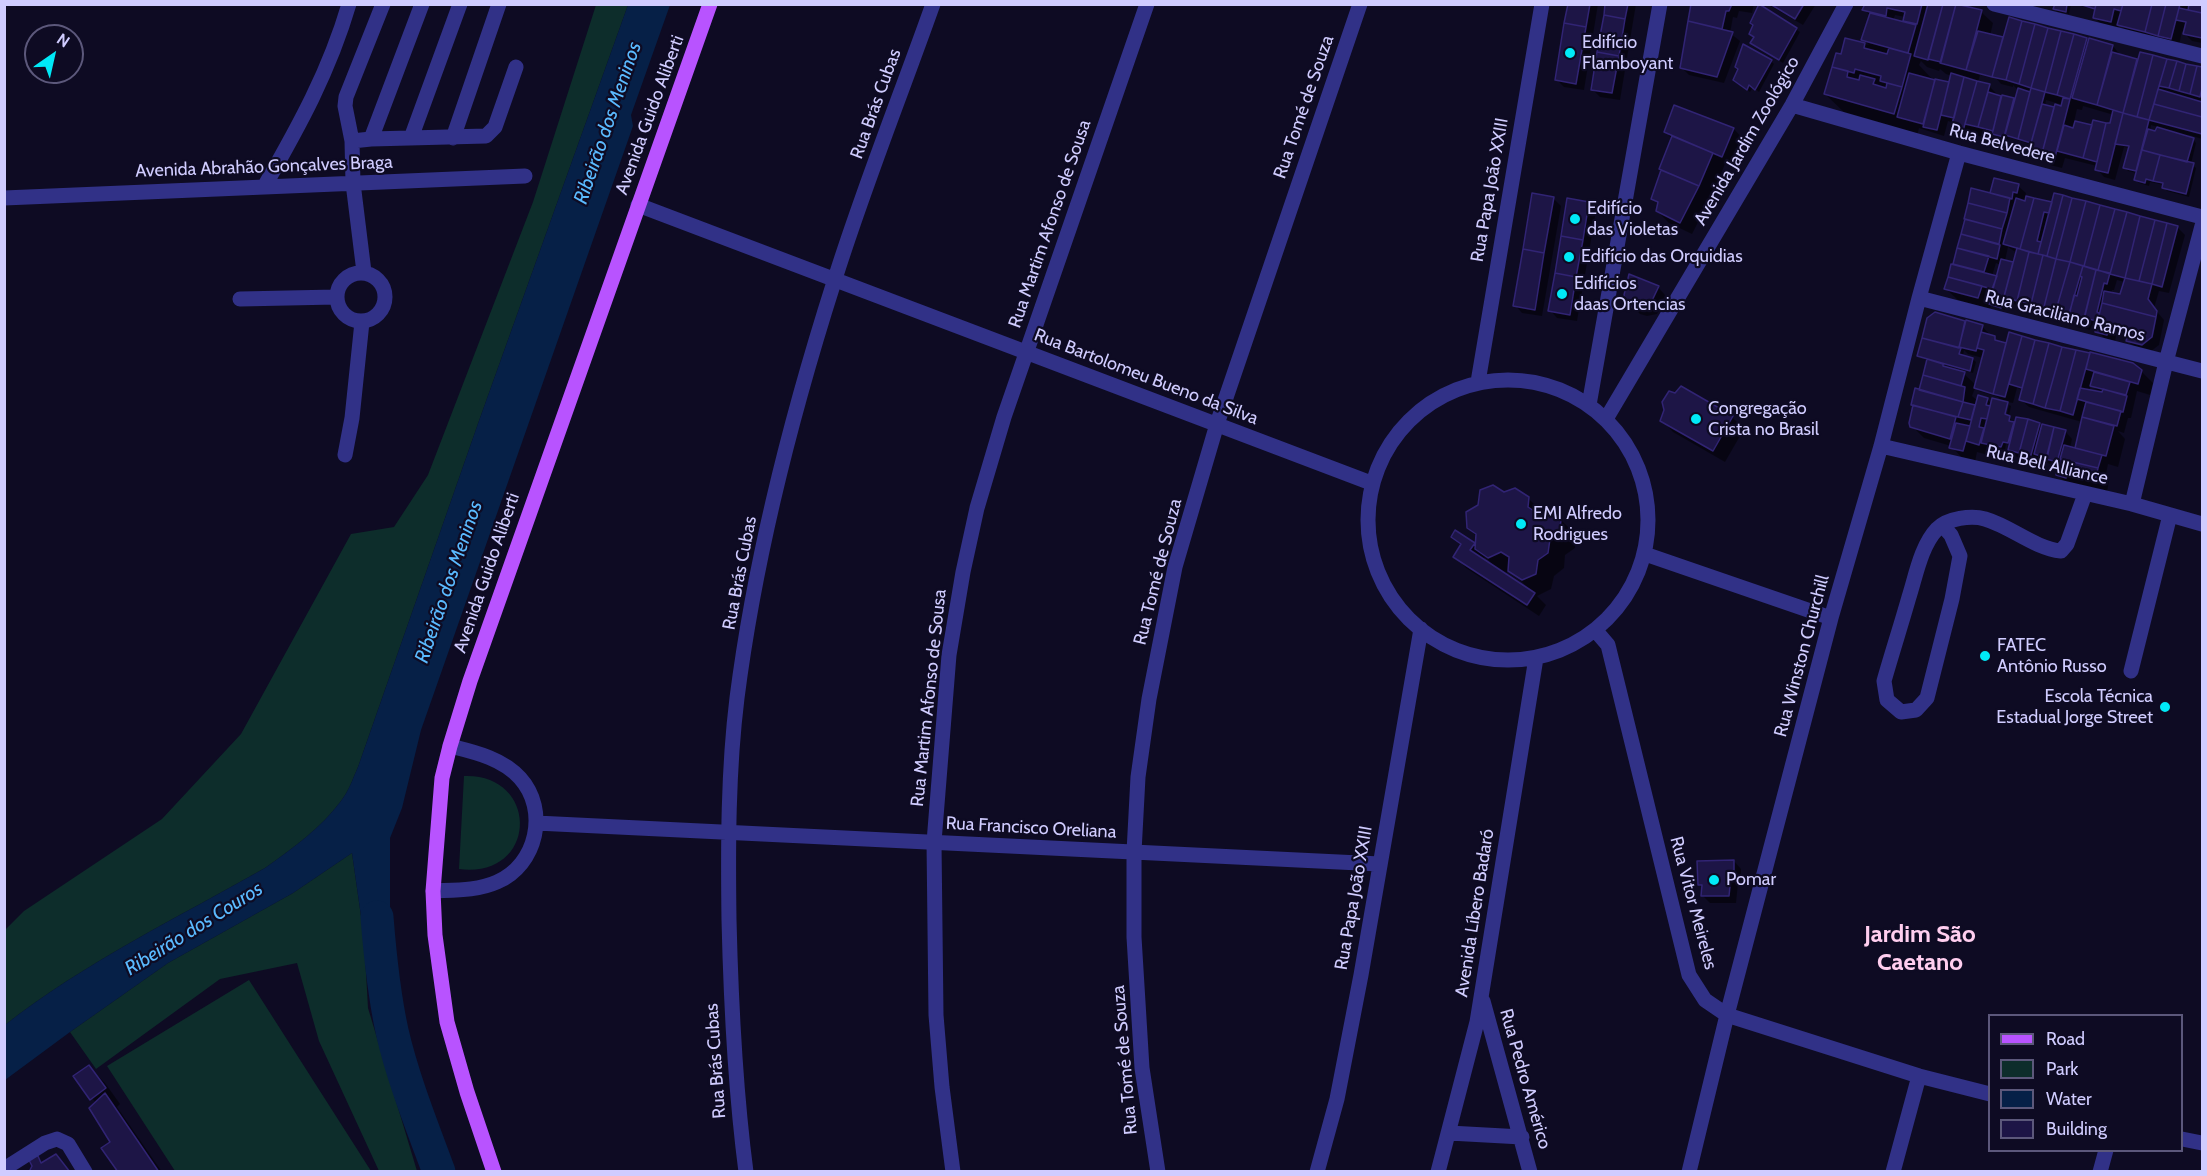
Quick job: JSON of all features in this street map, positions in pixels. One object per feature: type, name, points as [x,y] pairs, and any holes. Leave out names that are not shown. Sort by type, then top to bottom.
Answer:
[{"type":"main road","name":"Avenida Guido Aliberti","points":[[494,1172],[447,1022],[435,935],[434,891],[442,778],[470,681],[710,4]]},
{"type":"street","points":[[264,187],[326,71],[349,4]]},
{"type":"street","points":[[364,272],[353,183],[352,141],[345,106],[346,97],[383,4]]},
{"type":"street","points":[[371,139],[422,4]]},
{"type":"street","points":[[411,138],[460,4]]},
{"type":"street","points":[[453,138],[499,4]]},
{"type":"street","name":"Rua Brás Cubas","points":[[746,1172],[739,1118],[731,1004],[728,832],[737,699],[759,565],[791,429],[834,279],[933,4]]},
{"type":"street","name":"Rua Martim Afonso de Sousa","points":[[953,1172],[936,1015],[934,842],[950,656],[963,572],[977,508],[1025,352],[1147,4]]},
{"type":"street","name":"Rua Tomé de Souza","points":[[1158,1172],[1142,1068],[1134,937],[1134,852],[1138,777],[1149,699],[1175,567],[1216,424],[1360,4]]},
{"type":"street","name":"Rua Papa João XXIII","points":[[1478,382],[1542,4]]},
{"type":"street","points":[[1589,405],[1660,4]]},
{"type":"street","name":"Avenida Jardim Zoológico","points":[[1606,419],[1792,105],[1846,4]]},
{"type":"street","points":[[1994,4],[2202,56]]},
{"type":"street","points":[[352,141],[482,137],[495,127],[516,67]]},
{"type":"street","name":"Rua Belvedere","points":[[1792,105],[1959,153],[2202,217]]},
{"type":"street","name":"Rua Winston Churchill","points":[[1689,1172],[1727,1015],[1831,618],[1881,446],[1959,153]]},
{"type":"street","name":"Avenida Abrahão Gonçalves Braga","points":[[4,198],[525,176]]},
{"type":"street","name":"Rua Bartolomeu Bueno da Silva","points":[[638,205],[1371,483]]},
{"type":"street","points":[[2132,504],[2202,226]]},
{"type":"street","points":[[364,272],[380,281],[386,298],[379,315],[362,322],[344,315],[336,297],[345,279],[364,272]]},
{"type":"street","points":[[240,299],[336,297]]},
{"type":"street","name":"Rua Graciliano Ramos","points":[[1919,298],[2202,371]]},
{"type":"street","points":[[345,455],[352,418],[362,322]]},
{"type":"street","points":[[1516,379],[1555,387],[1589,405],[1606,419],[1625,442],[1639,468],[1645,487],[1649,525],[1646,554],[1627,598],[1596,631],[1571,647],[1545,657],[1507,661],[1469,656],[1434,640],[1404,615],[1382,583],[1369,546],[1367,507],[1371,483],[1392,439],[1416,413],[1445,393],[1478,382],[1516,379]]},
{"type":"street","name":"Rua Bell Alliance","points":[[1881,446],[2132,504],[2202,524]]},
{"type":"street","points":[[1942,525],[1951,535],[1960,556],[1952,599],[1927,698],[1916,710],[1901,712],[1887,700],[1884,681],[1921,559],[1935,530],[1942,525],[1955,520],[1983,518],[2013,530],[2046,549],[2061,551],[2067,544],[2085,494]]},
{"type":"street","points":[[2131,671],[2170,515]]},
{"type":"street","points":[[1646,554],[1831,618]]},
{"type":"street","name":"Rua Papa João XXIII","points":[[1317,1172],[1337,1099],[1421,629]]},
{"type":"street","name":"Rua Vitor Meireles","points":[[1596,631],[1608,645],[1689,975],[1705,1000],[1727,1015],[1919,1076],[1988,1094]]},
{"type":"street","name":"Avenida Líbero Badaró","points":[[1438,1172],[1482,997],[1536,658]]},
{"type":"street","points":[[434,891],[481,887],[509,875],[527,856],[532,845],[536,823],[533,802],[519,777],[501,763],[478,753],[450,746]]},
{"type":"street","name":"Rua Francisco Oreliana","points":[[536,823],[1380,864]]},
{"type":"street","name":"Rua Pedro Américo","points":[[1482,997],[1530,1172]]},
{"type":"street","points":[[1893,1172],[1919,1076]]},
{"type":"street","points":[[1449,1133],[1522,1137]]},
{"type":"street","points":[[4,1169],[45,1143],[57,1139],[68,1144],[84,1172]]},
{"type":"street","points":[[2183,1139],[2202,1143]]},
{"type":"street","points":[[2100,1172],[2105,1152]]},
{"type":"green space","points":[[596,5],[628,5],[358,767],[346,793],[333,811],[315,829],[265,868],[99,961],[5,1025],[5,930],[24,911],[162,819],[241,734],[351,534],[394,527],[428,475],[533,202]]},
{"type":"green space","points":[[464,776],[489,780],[507,791],[517,807],[520,825],[516,843],[504,858],[485,868],[459,869]]},
{"type":"green space","points":[[352,853],[364,937],[368,1008],[417,1171],[379,1171],[319,1041],[297,963],[220,979],[96,1069],[70,1032],[168,963],[293,893]]},
{"type":"green space","points":[[249,980],[371,1171],[175,1171],[107,1066]]},
{"type":"water","name":"Ribeirão dos Couros","points":[[628,5],[670,5],[631,115],[633,126],[421,730],[402,808],[390,838],[390,921],[380,962],[364,937],[352,853],[293,893],[168,963],[5,1080],[5,1025],[99,961],[265,868],[315,829],[333,811],[346,793],[358,767]]},
{"type":"building","points":[[1568,4],[1590,4],[1586,27],[1564,23]]},
{"type":"building","points":[[1605,4],[1628,4],[1625,19],[1604,15]]},
{"type":"building","points":[[1691,4],[1732,4],[1729,11],[1726,11],[1722,29],[1688,21]]},
{"type":"building","points":[[1759,4],[1797,28],[1779,60],[1750,43],[1754,37],[1749,34],[1753,25],[1750,23]]},
{"type":"building","points":[[1770,4],[1804,4],[1795,19]]},
{"type":"building","points":[[1865,4],[1922,4],[1917,24],[1903,21],[1905,12],[1887,8],[1886,16],[1862,10]]},
{"type":"building","points":[[1928,4],[1943,4],[1928,60],[1914,56]]},
{"type":"building","points":[[1943,4],[1956,4],[1941,62],[1928,59]]},
{"type":"building","points":[[1956,4],[1982,10],[1966,70],[1940,63]]},
{"type":"building","points":[[2055,4],[2067,4],[2066,12],[2053,9]]},
{"type":"building","points":[[2079,4],[2096,4],[2095,9]]},
{"type":"building","points":[[2096,4],[2123,4],[2121,11],[2114,9],[2111,22],[2093,18]]},
{"type":"building","points":[[2123,4],[2152,4],[2145,32],[2117,25]]},
{"type":"building","points":[[2152,4],[2166,4],[2158,36],[2145,32]]},
{"type":"building","points":[[2166,4],[2180,4],[2171,39],[2158,36]]},
{"type":"building","points":[[2189,4],[2202,4],[2202,13],[2188,10]]},
{"type":"building","points":[[2179,8],[2202,13],[2202,38],[2183,34],[2186,22],[2176,20]]},
{"type":"building","points":[[1870,13],[1916,25],[1908,53],[1861,40]]},
{"type":"building","points":[[1604,15],[1625,19],[1619,56],[1597,52]]},
{"type":"building","points":[[2009,17],[2022,21],[2006,80],[1992,77]]},
{"type":"building","points":[[1688,21],[1733,32],[1717,77],[1680,68]]},
{"type":"building","points":[[2022,21],[2035,24],[2019,84],[2006,80]]},
{"type":"building","name":"Edifício Flamboyant","points":[[1564,23],[1586,27],[1576,84],[1555,80]]},
{"type":"building","points":[[2035,24],[2048,28],[2031,88],[2019,84]]},
{"type":"building","points":[[2048,28],[2061,31],[2045,92],[2031,88]]},
{"type":"building","points":[[1978,31],[2003,37],[1992,77],[1966,70]]},
{"type":"building","points":[[2061,31],[2074,34],[2057,95],[2045,92]]},
{"type":"building","points":[[2074,34],[2087,38],[2070,99],[2057,95]]},
{"type":"building","points":[[1845,38],[1865,43],[1864,48],[1887,54],[1889,48],[1911,54],[1902,87],[1880,81],[1881,76],[1855,69],[1854,73],[1832,67],[1836,53],[1841,54]]},
{"type":"building","points":[[2089,38],[2113,45],[2097,105],[2072,98]]},
{"type":"building","points":[[1743,44],[1772,60],[1755,90],[1749,85],[1747,90],[1733,80],[1738,69],[1735,67]]},
{"type":"building","points":[[1597,52],[1619,56],[1612,93],[1591,90]]},
{"type":"building","points":[[2112,52],[2137,59],[2123,113],[2097,105]]},
{"type":"building","points":[[2140,52],[2153,55],[2137,117],[2123,113]]},
{"type":"building","points":[[2153,55],[2167,59],[2149,120],[2137,117]]},
{"type":"building","points":[[2167,59],[2177,61],[2169,88],[2159,86]]},
{"type":"building","points":[[2177,61],[2186,64],[2179,91],[2169,88]]},
{"type":"building","points":[[2186,64],[2197,66],[2190,94],[2179,91]]},
{"type":"building","points":[[2197,66],[2202,67],[2200,97],[2190,94]]},
{"type":"building","points":[[1832,67],[1848,71],[1847,77],[1859,80],[1860,75],[1875,79],[1873,84],[1886,88],[1887,83],[1902,87],[1894,114],[1824,94]]},
{"type":"building","points":[[1909,73],[1935,80],[1923,124],[1897,117]]},
{"type":"building","points":[[1951,73],[1964,77],[1954,118],[1941,115]]},
{"type":"building","points":[[1964,77],[1977,81],[1963,131],[1951,128]]},
{"type":"building","points":[[1935,79],[1949,82],[1937,130],[1923,127]]},
{"type":"building","points":[[1977,81],[1990,84],[1978,127],[1965,124]]},
{"type":"building","points":[[2018,88],[2030,92],[2018,139],[2005,135]]},
{"type":"building","points":[[2031,88],[2045,92],[2031,143],[2018,139]]},
{"type":"building","points":[[2158,89],[2202,102],[2202,117],[2154,104]]},
{"type":"building","points":[[1988,92],[2001,96],[1993,131],[1978,127]]},
{"type":"building","points":[[2002,95],[2014,98],[2004,137],[1992,134]]},
{"type":"building","points":[[2063,98],[2070,99],[2054,161],[2041,157],[2055,104],[2061,106]]},
{"type":"building","points":[[2042,104],[2054,107],[2041,157],[2028,154]]},
{"type":"building","points":[[2154,104],[2202,117],[2202,134],[2149,120]]},
{"type":"building","points":[[1674,105],[1734,128],[1722,157],[1664,132]]},
{"type":"building","points":[[2113,110],[2123,113],[2108,173],[2095,170],[2106,123],[2110,123]]},
{"type":"building","points":[[2123,113],[2149,120],[2136,171],[2123,168],[2129,146],[2115,144]]},
{"type":"building","points":[[2093,120],[2106,123],[2097,162],[2083,158]]},
{"type":"building","points":[[2075,121],[2092,125],[2083,158],[2057,151],[2064,125],[2073,128]]},
{"type":"building","points":[[2157,127],[2194,138],[2187,162],[2142,150],[2148,129],[2155,131]]},
{"type":"building","points":[[1672,136],[1713,153],[1699,186],[1659,169]]},
{"type":"building","points":[[2142,150],[2160,155],[2153,181],[2146,179],[2145,183],[2134,180]]},
{"type":"building","points":[[2160,155],[2194,163],[2186,194],[2162,188],[2163,183],[2153,181]]},
{"type":"building","points":[[1661,170],[1699,186],[1680,223],[1656,211],[1658,202],[1651,199]]},
{"type":"building","points":[[1994,178],[2019,184],[2017,193],[2013,192],[2012,199],[1990,193]]},
{"type":"building","points":[[1971,188],[2010,198],[2007,213],[1968,203]]},
{"type":"building","points":[[1532,193],[1554,197],[1544,253],[1523,249]]},
{"type":"building","points":[[2054,193],[2063,195],[2047,256],[2038,254]]},
{"type":"building","points":[[2063,195],[2072,198],[2056,259],[2047,256]]},
{"type":"building","points":[[2026,196],[2034,198],[2020,249],[2003,244],[2016,198],[2025,201]]},
{"type":"building","name":"Edifício das Violetas","points":[[1567,198],[1589,202],[1583,240],[1561,236]]},
{"type":"building","points":[[2034,198],[2052,202],[2049,213],[2044,212],[2037,241],[2041,242],[2038,254],[2020,249]]},
{"type":"building","points":[[2072,198],[2086,201],[2070,262],[2056,259]]},
{"type":"building","points":[[2086,201],[2100,205],[2084,266],[2070,262]]},
{"type":"building","points":[[1968,203],[2007,213],[2002,229],[1964,219]]},
{"type":"building","points":[[2100,205],[2115,209],[2098,270],[2084,266]]},
{"type":"building","points":[[2115,209],[2127,212],[2110,274],[2098,270]]},
{"type":"building","points":[[2127,212],[2140,216],[2125,278],[2110,274]]},
{"type":"building","points":[[2140,216],[2155,220],[2139,281],[2125,278]]},
{"type":"building","points":[[1965,219],[2002,229],[1999,244],[1961,234]]},
{"type":"building","points":[[2155,220],[2167,223],[2152,284],[2139,281]]},
{"type":"building","points":[[2167,223],[2178,226],[2162,287],[2152,284]]},
{"type":"building","points":[[1961,234],[2000,245],[1997,259],[1957,248]]},
{"type":"building","name":"Edifício das Orquidias","points":[[1561,236],[1583,240],[1576,277],[1555,273]]},
{"type":"building","points":[[1957,248],[1989,256],[1984,272],[1953,264]]},
{"type":"building","points":[[2017,248],[2029,252],[2017,301],[2004,297]]},
{"type":"building","points":[[1523,249],[1544,253],[1535,310],[1513,306]]},
{"type":"building","points":[[2029,252],[2043,255],[2031,304],[2017,301]]},
{"type":"building","points":[[2043,255],[2056,259],[2044,307],[2031,304]]},
{"type":"building","points":[[2001,259],[2013,262],[2001,308],[1989,304]]},
{"type":"building","points":[[2056,259],[2070,262],[2056,310],[2044,307]]},
{"type":"building","points":[[2070,262],[2083,266],[2069,314],[2056,310]]},
{"type":"building","points":[[1951,264],[1997,276],[1992,289],[1948,277]]},
{"type":"building","points":[[2083,266],[2096,270],[2083,324],[2068,320],[2074,295],[2077,296]]},
{"type":"building","points":[[2096,270],[2110,273],[2107,284],[2104,283],[2097,321],[2084,318]]},
{"type":"building","name":"Edifícios daas Ortencias","points":[[1555,273],[1576,277],[1570,315],[1548,311]]},
{"type":"building","points":[[1629,274],[1659,286],[1649,307],[1638,309],[1626,302],[1624,295]]},
{"type":"building","points":[[1948,277],[1982,286],[1978,298],[1944,289]]},
{"type":"building","points":[[2125,278],[2152,284],[2148,299],[2157,311],[2156,317],[2102,303],[2104,291],[2120,294]]},
{"type":"building","points":[[2102,303],[2156,317],[2152,337],[2142,345],[2126,341],[2129,331],[2110,326],[2107,335],[2095,332]]},
{"type":"building","points":[[1935,312],[1965,321],[1959,348],[1922,338],[1927,318]]},
{"type":"building","points":[[1966,320],[1983,325],[1976,351],[1959,347]]},
{"type":"building","points":[[1981,332],[1995,336],[1995,340],[2006,343],[1993,394],[1974,388],[1984,350],[1977,348]]},
{"type":"building","points":[[2009,332],[2022,336],[2005,397],[1993,394]]},
{"type":"building","points":[[2022,336],[2035,340],[2022,388],[2009,384]]},
{"type":"building","points":[[1922,338],[1961,348],[1959,354],[1973,358],[1970,371],[1917,356]]},
{"type":"building","points":[[2035,340],[2049,343],[2033,404],[2019,400]]},
{"type":"building","points":[[2049,343],[2062,347],[2045,408],[2033,404]]},
{"type":"building","points":[[2062,347],[2076,350],[2060,411],[2045,408]]},
{"type":"building","points":[[2076,350],[2090,353],[2073,415],[2060,411]]},
{"type":"building","points":[[2090,352],[2133,363],[2142,370],[2138,384],[2086,369]]},
{"type":"building","points":[[1927,359],[1965,372],[1961,386],[1923,375]]},
{"type":"building","points":[[2094,372],[2130,382],[2126,395],[2090,386]]},
{"type":"building","points":[[1923,375],[1965,387],[1963,402],[1919,390]]},
{"type":"building","name":"Congregação Crista no Brasil","points":[[1681,386],[1733,416],[1713,451],[1660,421],[1664,410],[1662,402],[1669,391],[1675,393]]},
{"type":"building","points":[[1915,388],[1963,402],[1958,417],[1911,405]]},
{"type":"building","points":[[2080,388],[2102,392],[2103,389],[2127,396],[2123,412],[2077,399]]},
{"type":"building","points":[[1978,395],[1988,398],[1986,405],[1990,406],[1987,419],[1981,418],[1979,427],[1984,428],[1979,445],[1966,441]]},
{"type":"building","points":[[1992,398],[2008,402],[2005,414],[2010,416],[2009,421],[2014,422],[2008,443],[2003,442],[2001,447],[1981,443]]},
{"type":"building","points":[[1963,402],[1975,405],[1971,420],[1958,417]]},
{"type":"building","points":[[2086,402],[2121,411],[2117,426],[2082,417]]},
{"type":"building","points":[[1913,405],[1956,417],[1950,439],[1910,427]]},
{"type":"building","points":[[2016,417],[2028,419],[2019,453],[2008,450]]},
{"type":"building","points":[[2082,417],[2114,426],[2106,456],[2075,448]]},
{"type":"building","points":[[2028,419],[2040,423],[2031,455],[2019,453]]},
{"type":"building","points":[[1956,423],[1970,426],[1963,451],[1949,448]]},
{"type":"building","points":[[2042,424],[2054,427],[2047,458],[2034,454]]},
{"type":"building","points":[[2054,427],[2066,430],[2057,462],[2046,459]]},
{"type":"building","points":[[2064,445],[2102,455],[2098,468],[2060,459]]},
{"type":"building","points":[[2060,459],[2098,468],[2095,481],[2067,474],[2066,478],[2056,475]]},
{"type":"building","points":[[1493,485],[1504,492],[1515,488],[1529,497],[1528,507],[1537,513],[1549,510],[1561,518],[1560,532],[1550,539],[1548,553],[1538,560],[1536,574],[1522,580],[1508,571],[1509,557],[1501,552],[1488,558],[1475,549],[1476,534],[1467,528],[1466,512],[1478,505],[1480,490]]},
{"type":"building","points":[[1455,530],[1475,543],[1470,550],[1535,593],[1527,605],[1453,557],[1461,544],[1451,537]]},
{"type":"building","name":"Pomar","points":[[1734,860],[1734,877],[1731,876],[1729,896],[1701,896],[1702,885],[1698,885],[1697,861]]},
{"type":"building","points":[[89,1065],[106,1088],[90,1100],[73,1076]]},
{"type":"building","points":[[105,1093],[159,1172],[118,1172],[101,1148],[110,1142],[89,1108]]},
{"type":"building","points":[[56,1154],[70,1172],[29,1172],[32,1166],[28,1158],[38,1156],[41,1163]]},
{"type":"waterway","name":"Ribeirão dos Meninos","points":[[377,917],[387,1003],[396,1049],[439,1172]]},
{"type":"place","name":"Edifício Flamboyant","points":[[1570,53]]},
{"type":"place","name":"Edifício das Violetas","points":[[1575,219]]},
{"type":"place","name":"Edifício das Orquidias","points":[[1569,257]]},
{"type":"place","name":"Edifícios daas Ortencias","points":[[1562,294]]},
{"type":"place","name":"Congregação Crista no Brasil","points":[[1696,419]]},
{"type":"place","name":"EMI Alfredo Rodrigues","points":[[1521,524]]},
{"type":"place","name":"FATEC Antônio Russo","points":[[1985,656]]},
{"type":"place","name":"Escola Técnica Estadual Jorge Street","points":[[2165,707]]},
{"type":"place","name":"Pomar","points":[[1714,880]]},
{"type":"district","name":"Jardim São Caetano","points":[[1920,949]]}]
